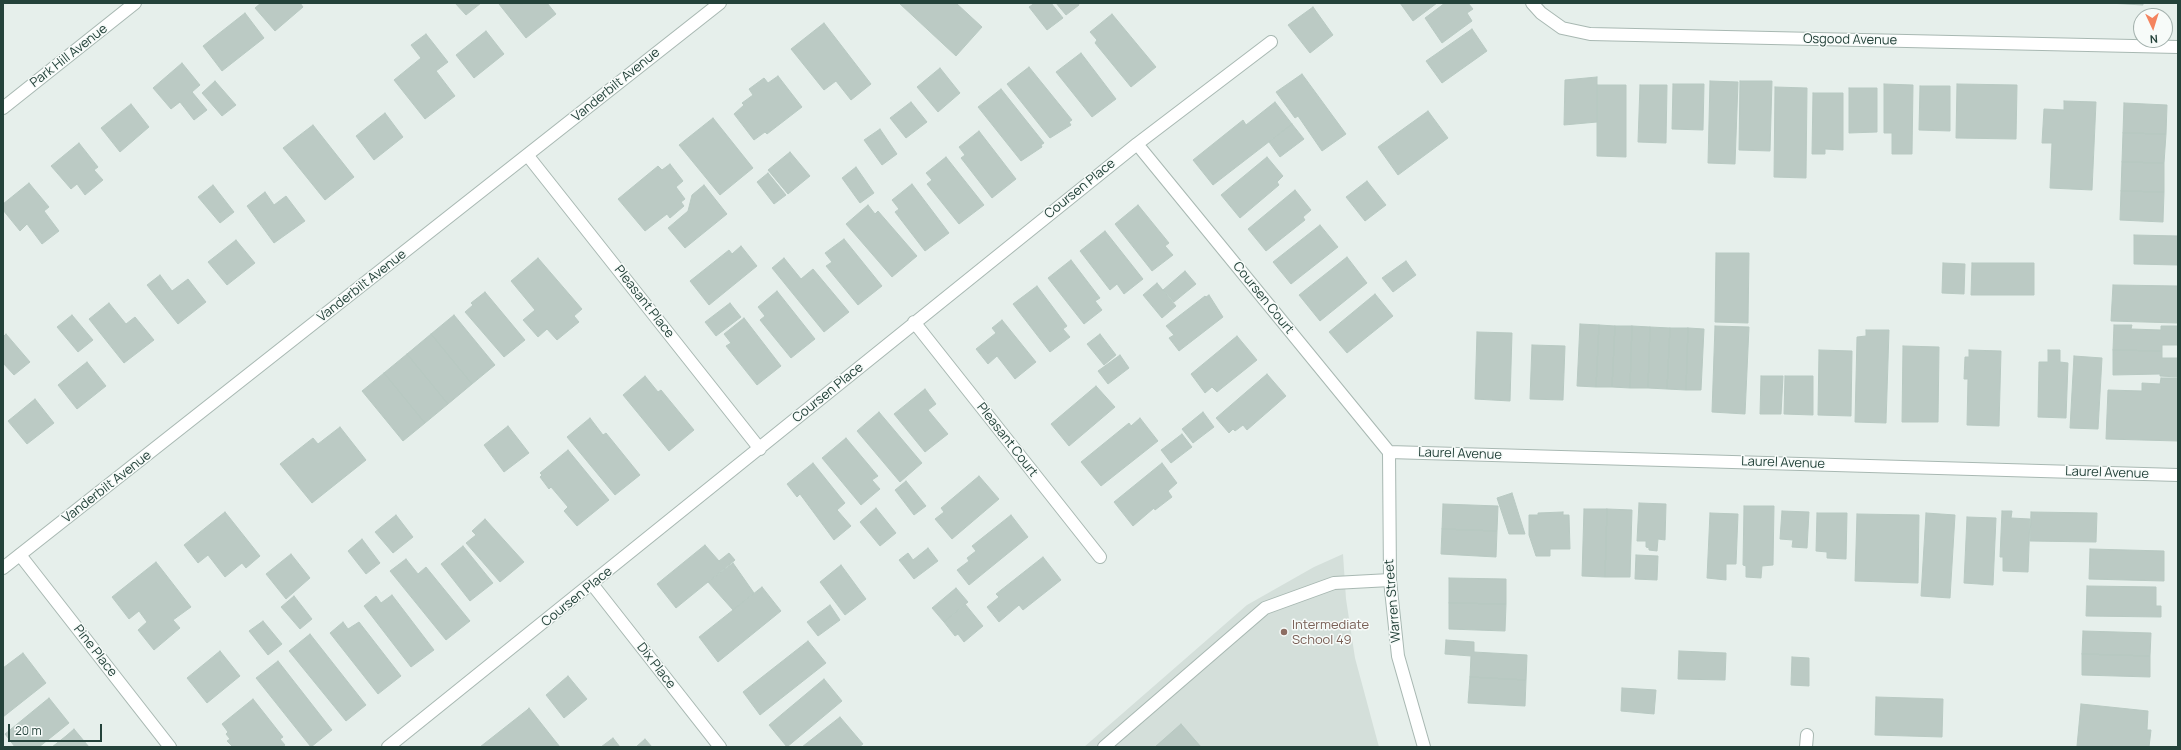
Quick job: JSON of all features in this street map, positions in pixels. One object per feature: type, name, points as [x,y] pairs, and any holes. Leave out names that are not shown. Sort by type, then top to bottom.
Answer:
[{"type":"street","name":"Park Hill Avenue","points":[[3,108],[135,3]]},
{"type":"street","name":"Vanderbilt Avenue","points":[[3,568],[528,156],[720,3]]},
{"type":"street","name":"Osgood Avenue","points":[[1532,3],[1540,12],[1562,28],[1590,34],[2178,47]]},
{"type":"street","name":"Coursen Place","points":[[388,747],[760,449],[914,322],[1137,144],[1271,42]]},
{"type":"street","name":"Coursen Court","points":[[1137,144],[1389,452]]},
{"type":"street","name":"Pleasant Place","points":[[528,156],[760,449]]},
{"type":"street","name":"Pleasant Court","points":[[914,322],[1100,557]]},
{"type":"street","name":"Laurel Avenue","points":[[1389,452],[2178,475]]},
{"type":"street","name":"Warren Street","points":[[1389,452],[1390,580],[1398,656],[1424,747]]},
{"type":"street","name":"Pine Place","points":[[20,555],[170,747]]},
{"type":"street","points":[[1104,747],[1265,608],[1334,583],[1390,580]]},
{"type":"street","name":"Dix Place","points":[[592,584],[720,747]]},
{"type":"shaded area","name":"Intermediate School 49","points":[[1343,554],[1346,599],[1355,658],[1379,747],[1084,747],[1247,605],[1314,567]]},
{"type":"building","points":[[261,3],[300,3],[303,7],[275,31],[255,8]]},
{"type":"building","points":[[455,3],[481,3],[466,15]]},
{"type":"building","points":[[547,3],[556,14],[526,38],[499,4]]},
{"type":"building","points":[[899,3],[956,3],[982,27],[956,56]]},
{"type":"building","points":[[1035,3],[1051,3],[1063,18],[1047,30],[1029,7]]},
{"type":"building","points":[[1056,3],[1078,3],[1079,5],[1066,15]]},
{"type":"building","points":[[1400,3],[1437,3],[1413,21]]},
{"type":"building","points":[[1445,3],[1468,3],[1473,9],[1467,13],[1472,21],[1442,43],[1425,18]]},
{"type":"building","points":[[2108,3],[2143,3],[2143,5]]},
{"type":"building","points":[[1313,7],[1333,35],[1310,53],[1288,25]]},
{"type":"building","points":[[245,13],[264,38],[222,71],[203,46]]},
{"type":"building","points":[[1112,14],[1156,67],[1131,87],[1095,43],[1097,40],[1090,32]]},
{"type":"building","points":[[824,23],[871,84],[851,100],[836,81],[824,90],[791,49]]},
{"type":"building","points":[[1472,29],[1487,51],[1442,83],[1426,61]]},
{"type":"building","points":[[486,31],[504,54],[474,78],[456,55]]},
{"type":"building","points":[[426,34],[448,62],[436,71],[455,96],[425,119],[394,80],[421,58],[411,45]]},
{"type":"building","points":[[1081,53],[1116,99],[1092,117],[1056,72]]},
{"type":"building","points":[[182,63],[200,85],[192,92],[207,110],[194,120],[180,102],[171,109],[153,88]]},
{"type":"building","points":[[1029,67],[1072,120],[1069,122],[1071,125],[1050,138],[1007,84]]},
{"type":"building","points":[[940,68],[960,93],[938,112],[917,87]]},
{"type":"building","points":[[1302,74],[1346,134],[1322,151],[1298,116],[1295,118],[1276,92]]},
{"type":"building","points":[[778,76],[802,107],[767,134],[765,132],[754,140],[734,114],[744,105],[742,103],[753,95],[749,89],[764,78],[768,83]]},
{"type":"building","points":[[1597,77],[1597,122],[1564,125],[1565,80]]},
{"type":"building","points":[[215,81],[236,105],[222,116],[202,93]]},
{"type":"building","points":[[1710,81],[1738,82],[1735,164],[1708,163]]},
{"type":"building","points":[[1740,81],[1772,81],[1770,151],[1739,150]]},
{"type":"building","points":[[1673,84],[1704,84],[1703,130],[1672,129]]},
{"type":"building","points":[[1884,84],[1913,85],[1912,154],[1892,154],[1892,133],[1884,133]]},
{"type":"building","points":[[1957,84],[2017,85],[2016,139],[1956,138]]},
{"type":"building","points":[[1597,85],[1626,85],[1626,157],[1597,156]]},
{"type":"building","points":[[1640,85],[1667,85],[1666,143],[1638,142]]},
{"type":"building","points":[[1920,86],[1950,86],[1950,131],[1919,130]]},
{"type":"building","points":[[1775,87],[1807,88],[1806,178],[1774,177]]},
{"type":"building","points":[[1849,88],[1877,88],[1877,132],[1849,133]]},
{"type":"building","points":[[1001,89],[1044,143],[1041,145],[1042,147],[1021,161],[978,107]]},
{"type":"building","points":[[1813,93],[1843,93],[1843,150],[1825,149],[1825,154],[1812,154]]},
{"type":"building","points":[[2064,101],[2096,102],[2092,190],[2050,188],[2052,143],[2042,143],[2044,109],[2064,110]]},
{"type":"building","points":[[911,102],[927,122],[906,138],[890,118]]},
{"type":"building","points":[[1275,102],[1292,124],[1213,185],[1193,160],[1243,120],[1246,125]]},
{"type":"building","points":[[2124,103],[2167,105],[2166,134],[2123,133]]},
{"type":"building","points":[[131,104],[149,127],[120,152],[101,128]]},
{"type":"building","points":[[1428,111],[1448,138],[1398,175],[1378,147]]},
{"type":"building","points":[[385,113],[403,137],[374,160],[356,136]]},
{"type":"building","points":[[713,118],[753,168],[720,195],[679,145]]},
{"type":"building","points":[[1292,124],[1304,139],[1280,157],[1269,142]]},
{"type":"building","points":[[313,125],[354,177],[325,200],[283,148]]},
{"type":"building","points":[[880,129],[897,154],[882,165],[864,140]]},
{"type":"building","points":[[979,131],[1016,179],[992,198],[961,158],[965,155],[959,147]]},
{"type":"building","points":[[2123,133],[2166,134],[2164,163],[2122,162]]},
{"type":"building","points":[[79,143],[98,167],[94,170],[103,180],[85,195],[77,184],[71,189],[51,166]]},
{"type":"building","points":[[790,152],[810,176],[788,194],[768,170]]},
{"type":"building","points":[[946,157],[984,205],[959,224],[927,184],[932,180],[926,173]]},
{"type":"building","points":[[1267,157],[1283,176],[1277,182],[1279,185],[1240,218],[1221,195]]},
{"type":"building","points":[[2122,162],[2164,163],[2164,192],[2121,191]]},
{"type":"building","points":[[670,164],[683,181],[676,187],[685,199],[681,202],[684,206],[670,218],[667,214],[645,231],[618,199],[658,166],[662,170]]},
{"type":"building","points":[[856,167],[874,193],[860,203],[842,178]]},
{"type":"building","points":[[768,173],[786,195],[774,204],[757,182]]},
{"type":"building","points":[[1367,181],[1386,205],[1365,221],[1346,197]]},
{"type":"building","points":[[29,183],[49,207],[44,211],[59,231],[42,244],[27,224],[20,231],[3,210],[3,204]]},
{"type":"building","points":[[912,184],[949,233],[925,251],[895,212],[899,209],[892,200]]},
{"type":"building","points":[[213,185],[234,212],[220,223],[198,197]]},
{"type":"building","points":[[704,185],[727,214],[685,248],[668,228],[688,211],[692,195]]},
{"type":"building","points":[[1295,190],[1311,210],[1303,217],[1305,220],[1266,251],[1248,229]]},
{"type":"building","points":[[2121,191],[2164,192],[2163,222],[2120,220]]},
{"type":"building","points":[[265,192],[274,205],[286,196],[305,221],[274,243],[247,206]]},
{"type":"building","points":[[868,205],[875,214],[878,211],[917,256],[892,277],[846,224]]},
{"type":"building","points":[[1138,205],[1169,243],[1165,246],[1173,255],[1152,271],[1115,224]]},
{"type":"building","points":[[1320,225],[1338,247],[1291,284],[1273,262]]},
{"type":"building","points":[[1105,231],[1143,279],[1124,294],[1117,284],[1110,290],[1080,251]]},
{"type":"building","points":[[2134,235],[2178,236],[2178,265],[2134,264]]},
{"type":"building","points":[[844,239],[882,286],[858,305],[826,266],[832,262],[825,253]]},
{"type":"building","points":[[236,240],[255,263],[227,285],[208,262]]},
{"type":"building","points":[[741,246],[757,266],[709,305],[690,281],[729,250],[732,254]]},
{"type":"building","points":[[1716,253],[1749,253],[1748,323],[1715,322]]},
{"type":"building","points":[[1347,257],[1367,283],[1320,321],[1299,295]]},
{"type":"building","points":[[538,258],[582,309],[574,316],[579,322],[557,340],[547,329],[538,337],[523,320],[535,310],[511,281]]},
{"type":"building","points":[[784,258],[801,279],[813,269],[849,312],[824,332],[772,268]]},
{"type":"building","points":[[1071,260],[1100,298],[1095,301],[1102,310],[1084,324],[1048,278]]},
{"type":"building","points":[[1406,261],[1416,275],[1393,292],[1382,278]]},
{"type":"building","points":[[1943,263],[1965,264],[1964,294],[1942,293]]},
{"type":"building","points":[[1972,263],[2034,263],[2034,295],[1971,295]]},
{"type":"building","points":[[1185,271],[1196,284],[1174,302],[1163,290]]},
{"type":"building","points":[[160,275],[172,291],[188,279],[206,302],[178,324],[147,285]]},
{"type":"building","points":[[1157,283],[1176,306],[1162,318],[1143,295]]},
{"type":"building","points":[[2113,285],[2178,286],[2178,323],[2111,321]]},
{"type":"building","points":[[1037,286],[1067,326],[1063,329],[1070,337],[1050,352],[1013,304]]},
{"type":"building","points":[[777,291],[815,339],[791,358],[760,320],[765,316],[758,307]]},
{"type":"building","points":[[485,292],[525,340],[504,357],[465,312],[473,305],[471,303]]},
{"type":"building","points":[[1375,294],[1393,316],[1347,353],[1329,332]]},
{"type":"building","points":[[1209,295],[1223,317],[1179,351],[1169,338],[1174,335],[1166,326],[1205,296],[1206,297]]},
{"type":"building","points":[[109,303],[126,324],[135,317],[154,340],[124,363],[89,319]]},
{"type":"building","points":[[730,303],[741,317],[716,336],[705,322]]},
{"type":"building","points":[[72,315],[93,340],[78,352],[57,327]]},
{"type":"building","points":[[454,315],[495,365],[472,384],[431,334]]},
{"type":"building","points":[[744,318],[781,366],[757,385],[726,346],[731,343],[724,334]]},
{"type":"building","points":[[1002,320],[1036,362],[1015,379],[997,356],[988,364],[976,349],[996,333],[992,328]]},
{"type":"building","points":[[1580,324],[1599,325],[1596,387],[1577,386]]},
{"type":"building","points":[[1599,325],[1615,326],[1612,387],[1596,387]]},
{"type":"building","points":[[2114,325],[2132,325],[2131,329],[2161,330],[2161,326],[2178,326],[2178,345],[2162,345],[2162,351],[2113,350]]},
{"type":"building","points":[[1615,326],[1632,326],[1630,388],[1612,387]]},
{"type":"building","points":[[1632,326],[1650,327],[1648,388],[1630,388]]},
{"type":"building","points":[[1715,326],[1749,327],[1745,414],[1712,412]]},
{"type":"building","points":[[1650,327],[1670,328],[1667,389],[1648,388]]},
{"type":"building","points":[[1670,328],[1688,328],[1686,390],[1667,389]]},
{"type":"building","points":[[1688,328],[1704,329],[1701,390],[1686,390]]},
{"type":"building","points":[[1866,330],[1889,330],[1886,423],[1855,422],[1857,337],[1866,336]]},
{"type":"building","points":[[1477,332],[1512,333],[1510,401],[1475,399]]},
{"type":"building","points":[[6,334],[30,362],[14,375],[3,363],[3,337]]},
{"type":"building","points":[[431,334],[472,384],[448,404],[407,354]]},
{"type":"building","points":[[1100,334],[1116,355],[1104,365],[1087,344]]},
{"type":"building","points":[[1237,336],[1257,360],[1217,392],[1212,387],[1205,393],[1191,374]]},
{"type":"building","points":[[1532,345],[1565,346],[1563,400],[1530,399]]},
{"type":"building","points":[[1903,346],[1939,347],[1938,422],[1902,422]]},
{"type":"building","points":[[1819,350],[1852,351],[1851,416],[1818,415]]},
{"type":"building","points":[[1969,350],[2001,351],[1999,426],[1967,425],[1968,379],[1964,379],[1965,357],[1969,357]]},
{"type":"building","points":[[2048,350],[2060,350],[2060,362],[2068,363],[2066,418],[2038,417],[2039,362],[2048,362]]},
{"type":"building","points":[[2113,350],[2162,351],[2162,358],[2178,358],[2178,377],[2160,376],[2160,374],[2113,375]]},
{"type":"building","points":[[407,354],[448,404],[425,423],[384,373]]},
{"type":"building","points":[[1120,355],[1129,368],[1108,384],[1098,371]]},
{"type":"building","points":[[2074,356],[2102,358],[2098,429],[2070,428]]},
{"type":"building","points":[[87,362],[106,386],[77,409],[58,385]]},
{"type":"building","points":[[384,373],[425,423],[403,441],[362,391]]},
{"type":"building","points":[[1267,374],[1286,396],[1247,430],[1243,425],[1235,431],[1233,429],[1229,433],[1216,418]]},
{"type":"building","points":[[645,376],[658,392],[661,390],[694,430],[669,451],[623,395]]},
{"type":"building","points":[[1761,376],[1783,376],[1781,414],[1760,414]]},
{"type":"building","points":[[1785,376],[1813,376],[1813,415],[1784,414]]},
{"type":"building","points":[[2161,378],[2178,378],[2178,441],[2106,439],[2108,390],[2142,391],[2142,383],[2160,384]]},
{"type":"building","points":[[1096,386],[1115,407],[1069,446],[1051,424]]},
{"type":"building","points":[[925,389],[936,404],[928,410],[948,434],[925,452],[894,414]]},
{"type":"building","points":[[35,399],[54,423],[27,444],[8,421]]},
{"type":"building","points":[[879,412],[922,463],[900,482],[857,431]]},
{"type":"building","points":[[1203,412],[1214,427],[1193,443],[1182,429]]},
{"type":"building","points":[[590,418],[603,435],[606,433],[640,475],[615,495],[567,437]]},
{"type":"building","points":[[1140,418],[1158,441],[1101,486],[1081,462],[1129,423],[1131,426]]},
{"type":"building","points":[[508,426],[529,453],[504,472],[484,445]]},
{"type":"building","points":[[340,427],[366,460],[312,503],[280,464],[313,438],[318,444]]},
{"type":"building","points":[[1182,434],[1192,447],[1171,463],[1161,450]]},
{"type":"building","points":[[846,438],[878,476],[872,480],[880,489],[861,505],[822,458]]},
{"type":"building","points":[[568,450],[609,500],[577,526],[564,511],[568,507],[551,487],[549,489],[540,477],[542,475],[540,473]]},
{"type":"building","points":[[813,463],[845,503],[837,510],[851,526],[834,540],[800,494],[797,497],[787,484]]},
{"type":"building","points":[[1162,463],[1177,483],[1168,491],[1172,497],[1155,510],[1154,508],[1133,526],[1114,502]]},
{"type":"building","points":[[979,476],[999,499],[952,539],[935,519],[944,512],[941,508]]},
{"type":"building","points":[[906,481],[926,506],[914,515],[895,490]]},
{"type":"building","points":[[1512,493],[1525,534],[1509,534],[1497,498]]},
{"type":"building","points":[[1639,503],[1666,504],[1665,540],[1658,539],[1657,551],[1649,550],[1649,548],[1646,547],[1646,541],[1637,541]]},
{"type":"building","points":[[1443,504],[1498,506],[1497,531],[1442,529]]},
{"type":"building","points":[[1744,506],[1774,506],[1773,565],[1762,566],[1761,578],[1746,577],[1746,566],[1743,565]]},
{"type":"building","points":[[876,508],[896,533],[880,546],[860,522]]},
{"type":"building","points":[[1584,509],[1607,509],[1605,577],[1582,576]]},
{"type":"building","points":[[1607,509],[1632,510],[1630,577],[1605,577]]},
{"type":"building","points":[[1782,511],[1809,512],[1807,548],[1792,547],[1793,540],[1780,539]]},
{"type":"building","points":[[2002,511],[2012,511],[2011,518],[2030,519],[2028,572],[2003,571],[2003,557],[2000,557]]},
{"type":"building","points":[[225,512],[260,556],[246,568],[242,563],[225,577],[208,555],[198,563],[184,545]]},
{"type":"building","points":[[1563,512],[1563,515],[1569,515],[1570,549],[1550,549],[1550,556],[1536,556],[1529,535],[1529,515],[1538,515],[1538,513]]},
{"type":"building","points":[[2031,512],[2097,513],[2096,542],[2030,541]]},
{"type":"building","points":[[1710,513],[1738,514],[1736,564],[1726,564],[1726,580],[1707,578]]},
{"type":"building","points":[[1817,513],[1847,513],[1846,559],[1827,558],[1827,552],[1816,551]]},
{"type":"building","points":[[1926,513],[1955,515],[1950,598],[1921,596]]},
{"type":"building","points":[[1857,514],[1919,515],[1918,583],[1855,581]]},
{"type":"building","points":[[396,515],[413,537],[393,553],[375,532]]},
{"type":"building","points":[[1011,515],[1028,537],[969,585],[957,570],[969,561],[967,558],[976,551],[972,546]]},
{"type":"building","points":[[1967,517],[1996,518],[1993,585],[1964,583]]},
{"type":"building","points":[[485,519],[524,562],[500,582],[466,543],[476,535],[472,531]]},
{"type":"building","points":[[1442,529],[1497,531],[1496,557],[1441,554]]},
{"type":"building","points":[[362,539],[380,563],[366,574],[348,551]]},
{"type":"building","points":[[705,545],[719,561],[729,553],[735,560],[676,608],[657,584]]},
{"type":"building","points":[[463,546],[493,583],[470,601],[441,564]]},
{"type":"building","points":[[928,548],[938,561],[914,579],[899,560],[908,553],[913,560]]},
{"type":"building","points":[[2090,549],[2164,551],[2164,581],[2089,579]]},
{"type":"building","points":[[291,554],[310,578],[286,599],[266,574]]},
{"type":"building","points":[[1636,555],[1658,556],[1657,580],[1635,579]]},
{"type":"building","points":[[1043,557],[1061,580],[1023,610],[1019,605],[999,622],[987,607],[999,597],[996,594]]},
{"type":"building","points":[[406,559],[418,574],[426,567],[470,621],[446,640],[390,571]]},
{"type":"building","points":[[156,562],[191,607],[173,620],[180,628],[154,650],[138,630],[147,622],[139,611],[129,619],[112,597]]},
{"type":"building","points":[[733,563],[754,593],[733,610],[708,582]]},
{"type":"building","points":[[841,565],[866,599],[845,615],[820,582]]},
{"type":"building","points":[[1449,578],[1506,579],[1506,604],[1449,603]]},
{"type":"building","points":[[2087,586],[2156,587],[2156,606],[2161,606],[2161,617],[2086,616]]},
{"type":"building","points":[[762,587],[781,611],[718,662],[699,637]]},
{"type":"building","points":[[956,588],[968,602],[944,622],[932,608]]},
{"type":"building","points":[[392,595],[434,650],[411,667],[364,606],[376,596],[381,603]]},
{"type":"building","points":[[294,596],[312,619],[300,629],[281,607]]},
{"type":"building","points":[[1449,603],[1506,604],[1505,631],[1449,629]]},
{"type":"building","points":[[965,604],[983,626],[964,642],[958,634],[955,636],[944,622]]},
{"type":"building","points":[[830,605],[840,620],[818,636],[807,622]]},
{"type":"building","points":[[263,621],[282,644],[268,655],[249,631]]},
{"type":"building","points":[[343,622],[348,629],[359,622],[401,676],[378,694],[330,633]]},
{"type":"building","points":[[2083,631],[2151,633],[2150,656],[2082,654]]},
{"type":"building","points":[[310,634],[366,705],[346,721],[289,651]]},
{"type":"building","points":[[1446,640],[1474,642],[1474,652],[1527,655],[1526,680],[1470,677],[1471,656],[1445,654]]},
{"type":"building","points":[[808,641],[826,663],[760,715],[743,692]]},
{"type":"building","points":[[220,651],[240,676],[207,703],[187,678]]},
{"type":"building","points":[[1679,651],[1726,653],[1725,680],[1678,679]]},
{"type":"building","points":[[23,653],[46,683],[3,717],[3,668]]},
{"type":"building","points":[[2082,654],[2150,656],[2150,677],[2082,675]]},
{"type":"building","points":[[1792,657],[1809,658],[1809,686],[1791,685]]},
{"type":"building","points":[[278,661],[332,730],[311,747],[256,678]]},
{"type":"building","points":[[568,676],[587,699],[564,718],[546,695]]},
{"type":"building","points":[[1470,677],[1526,680],[1525,706],[1468,703]]},
{"type":"building","points":[[824,679],[842,701],[787,747],[769,725]]},
{"type":"building","points":[[1622,688],[1656,690],[1654,714],[1621,711]]},
{"type":"building","points":[[1876,697],[1943,699],[1942,737],[1875,735]]},
{"type":"building","points":[[49,698],[69,723],[39,747],[15,747],[5,734]]},
{"type":"building","points":[[253,699],[283,737],[280,739],[285,745],[282,747],[233,747],[227,741],[230,739],[226,734],[228,732],[222,724]]},
{"type":"building","points":[[2081,704],[2148,711],[2147,730],[2151,730],[2149,747],[2077,746]]},
{"type":"building","points":[[529,708],[560,747],[480,747],[527,710]]},
{"type":"building","points":[[840,717],[863,744],[859,747],[802,747]]},
{"type":"building","points":[[1181,724],[1201,747],[1155,747]]},
{"type":"building","points":[[74,729],[89,747],[52,747],[66,736]]},
{"type":"building","points":[[613,738],[620,747],[601,747]]},
{"type":"building","points":[[645,739],[652,747],[636,747]]},
{"type":"place","name":"Intermediate School 49","points":[[1284,632]]}]
